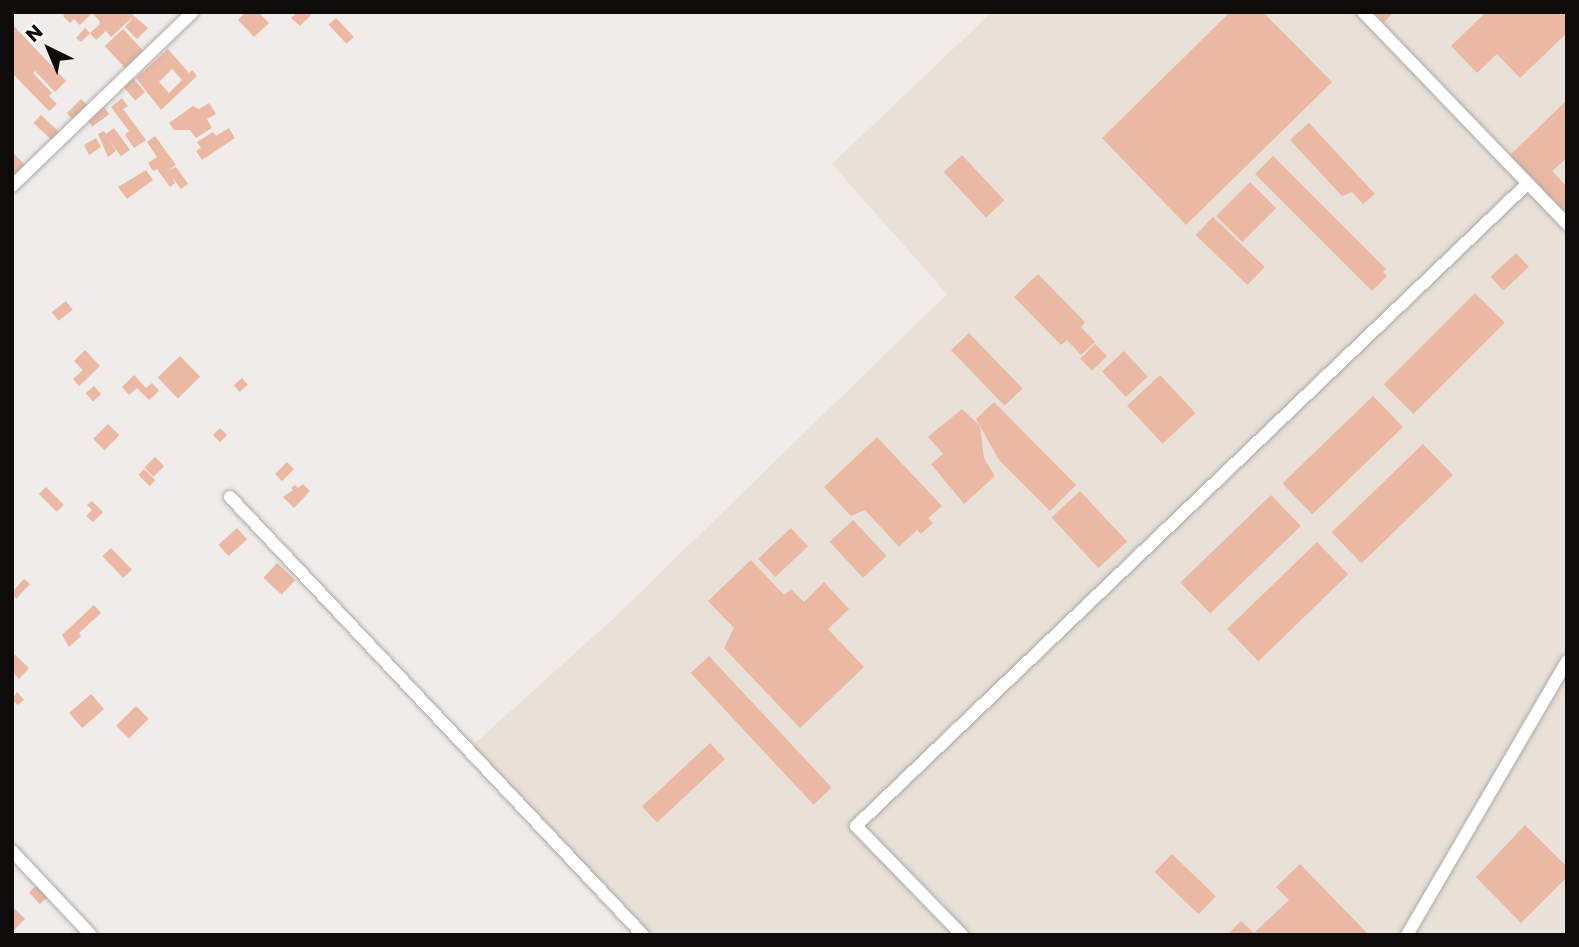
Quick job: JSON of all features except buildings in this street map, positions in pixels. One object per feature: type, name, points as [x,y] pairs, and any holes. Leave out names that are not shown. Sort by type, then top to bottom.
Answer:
[{"type":"street","points":[[12,186],[193,12]]},
{"type":"street","points":[[1363,12],[1567,224]]},
{"type":"street","points":[[962,935],[856,826],[1527,184]]},
{"type":"street","points":[[230,497],[643,935]]},
{"type":"street","points":[[1407,935],[1567,661]]},
{"type":"street","points":[[12,851],[91,935]]},
{"type":"shaded area","points":[[992,12],[1567,12],[1567,935],[651,935],[472,746],[615,617],[947,294],[832,164]]}]
